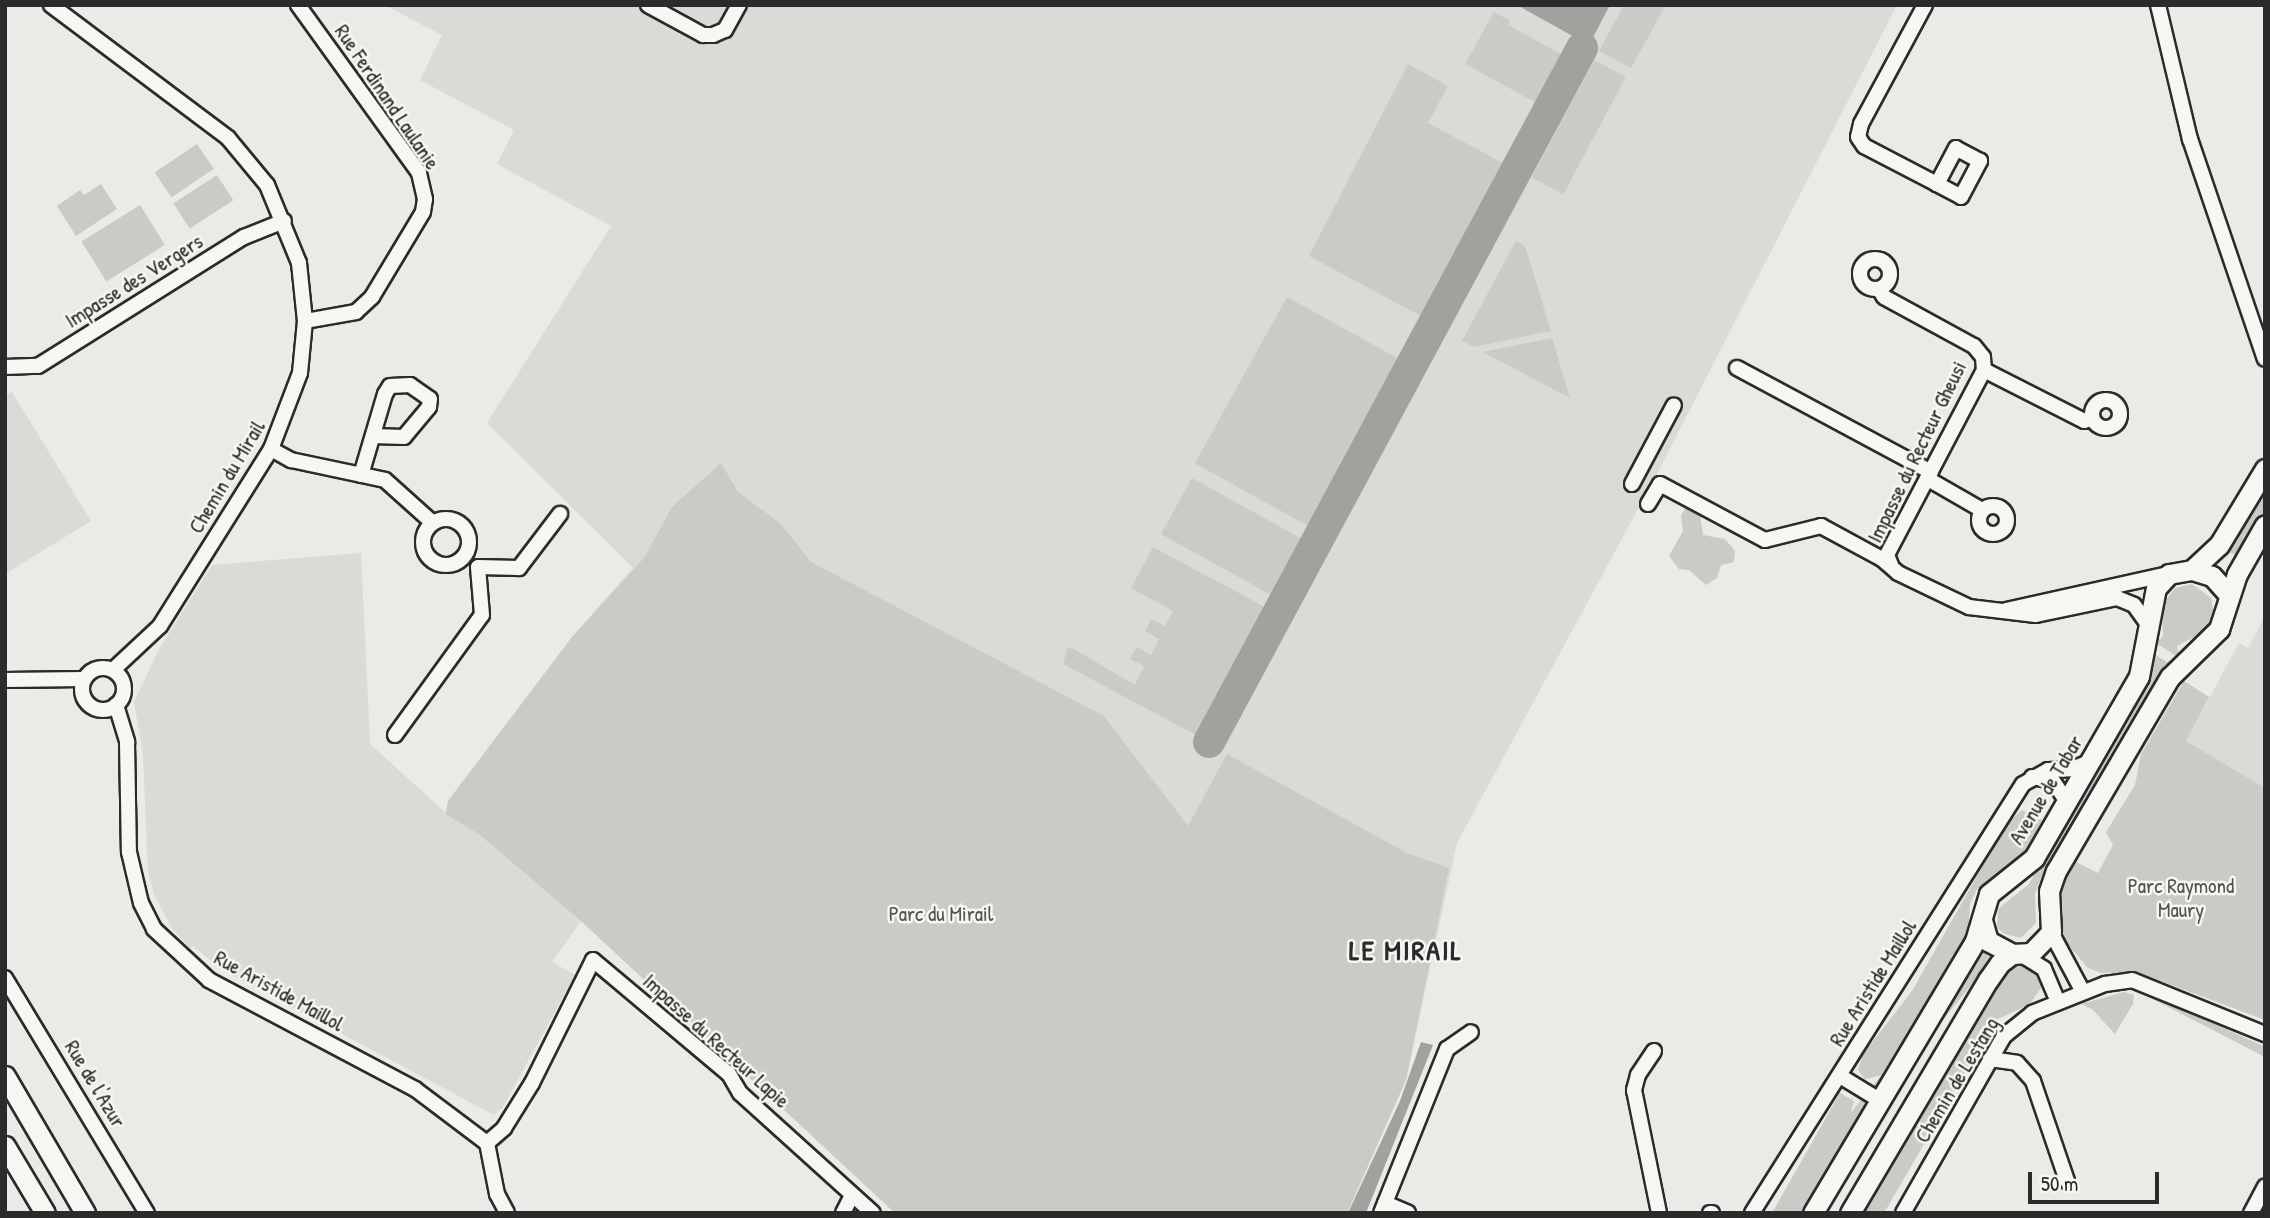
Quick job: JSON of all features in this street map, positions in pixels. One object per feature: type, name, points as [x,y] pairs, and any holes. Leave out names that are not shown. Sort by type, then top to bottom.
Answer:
[{"type":"main road","points":[[2192,570],[2220,545],[2265,470]]},
{"type":"main road","points":[[1850,1213],[1988,980],[2017,955],[2040,947],[2051,932],[2049,891],[2056,871],[2170,677],[2219,629],[2228,594],[2265,525]]},
{"type":"main road","points":[[2169,574],[2192,570],[2212,576],[2228,594]]},
{"type":"main road","name":"Avenue de Tabar","points":[[1813,1213],[1975,941],[1989,894],[2034,858],[2139,676],[2149,626],[2151,598],[2169,574]]},
{"type":"main road","points":[[1982,920],[1988,941],[2017,955]]},
{"type":"main road","points":[[5,1076],[85,1213]]},
{"type":"main road","points":[[5,1146],[45,1213]]},
{"type":"street","name":"Chemin du Mirail","points":[[51,5],[228,138],[267,184],[299,263],[305,321],[300,373],[271,449],[160,626],[113,670]]},
{"type":"street","name":"Rue Ferdinand Laulanie","points":[[298,5],[419,173],[425,199],[423,212],[372,297],[356,312],[305,321]]},
{"type":"street","points":[[648,5],[703,35],[713,35],[725,30],[739,5]]},
{"type":"street","points":[[1925,5],[1860,124],[1858,137],[1864,146],[1937,184]]},
{"type":"street","points":[[2158,5],[2190,139],[2265,359]]},
{"type":"street","name":"Impasse des Vergers","points":[[5,367],[38,366],[244,237],[284,221]]},
{"type":"street","name":"Impasse du Recteur Gheusi","points":[[1880,289],[1884,297],[1974,346],[1983,357],[1984,370],[1887,555],[1891,565]]},
{"type":"street","points":[[1737,368],[1930,475],[1982,510]]},
{"type":"street","points":[[1984,370],[2084,421],[2091,419]]},
{"type":"street","points":[[361,475],[373,436],[390,386],[410,385],[430,399],[429,407],[404,437],[373,436]]},
{"type":"street","points":[[1632,484],[1674,405]]},
{"type":"street","points":[[271,449],[291,460],[385,480],[433,523]]},
{"type":"street","points":[[1648,504],[1660,484],[1765,540],[1821,526],[1951,601],[2036,615],[2117,598],[2134,605],[2149,626]]},
{"type":"street","points":[[463,557],[478,567],[519,569],[560,514]]},
{"type":"street","points":[[445,519],[463,526],[469,545],[463,557],[444,565],[428,555],[424,542],[433,523],[445,519]]},
{"type":"street","points":[[395,735],[482,615],[478,567]]},
{"type":"street","points":[[2003,611],[2169,574]]},
{"type":"street","points":[[5,680],[84,679],[97,669],[113,670],[124,687],[116,705],[103,710],[90,705],[82,693],[84,679]]},
{"type":"street","name":"Rue Aristide Maillol","points":[[116,705],[127,742],[129,852],[141,903],[154,929],[209,980],[415,1089],[487,1143]]},
{"type":"street","points":[[2032,777],[2089,762]]},
{"type":"street","points":[[2032,777],[2053,781],[2066,800]]},
{"type":"street","name":"Rue Aristide Maillol","points":[[1752,1213],[2016,794],[2032,777]]},
{"type":"street","points":[[2051,932],[2071,997]]},
{"type":"street","points":[[2017,955],[2044,968],[2071,997]]},
{"type":"street","name":"Impasse du Recteur Lapie","points":[[487,1143],[504,1128],[532,1083],[593,960],[729,1074],[740,1093],[873,1213]]},
{"type":"street","name":"Rue de l'Azur","points":[[5,978],[148,1213]]},
{"type":"street","name":"Chemin de Lestang","points":[[1903,1213],[2009,1028],[2071,997],[2121,980],[2143,982],[2265,1034]]},
{"type":"street","points":[[1408,1213],[1383,1208],[1447,1049],[1471,1032]]},
{"type":"street","points":[[1654,1051],[1638,1075],[1634,1090],[1659,1213]]},
{"type":"street","points":[[1990,1059],[2017,1063],[2033,1082],[2067,1181]]},
{"type":"street","points":[[1840,1076],[1881,1101]]},
{"type":"street","points":[[487,1143],[497,1194],[507,1213]]},
{"type":"street","points":[[2251,1213],[2265,1187]]},
{"type":"street","points":[[843,1213],[852,1195]]},
{"type":"shaded area","points":[[384,5],[1897,5],[1656,476],[1457,843],[1406,1080],[1347,1213],[895,1213],[581,921],[552,962],[575,975],[503,1107],[494,1115],[222,970],[193,946],[190,948],[173,930],[155,897],[148,873],[143,755],[134,702],[159,649],[212,565],[361,553],[370,744],[446,813],[448,801],[572,637],[633,568],[487,423],[611,226],[497,164],[514,130],[420,80],[442,35]]},
{"type":"shaded area","points":[[1517,5],[1610,5],[1589,45]]},
{"type":"shaded area","points":[[12,392],[91,521],[5,574],[5,396]]},
{"type":"shaded area","points":[[2262,622],[2265,624],[2265,788],[2186,741],[2239,643],[2248,648]]},
{"type":"shaded area","points":[[1421,1042],[1433,1045],[1366,1213],[1348,1213],[1400,1101]]},
{"type":"green space","points":[[1624,5],[1666,5],[1631,68],[1599,51]]},
{"type":"green space","points":[[1494,12],[1510,21],[1508,25],[1566,57],[1540,105],[1465,64]]},
{"type":"green space","points":[[1594,60],[1626,77],[1563,194],[1532,177]]},
{"type":"green space","points":[[1408,64],[1448,86],[1428,123],[1520,172],[1509,193],[1514,208],[1447,330],[1309,256]]},
{"type":"green space","points":[[197,144],[214,169],[171,197],[155,173]]},
{"type":"green space","points":[[217,175],[233,200],[190,228],[173,203]]},
{"type":"green space","points":[[101,184],[117,209],[76,236],[57,206],[80,190],[84,195]]},
{"type":"green space","points":[[140,205],[165,245],[106,281],[81,242]]},
{"type":"green space","points":[[1516,241],[1525,246],[1551,331],[1474,347],[1462,341]]},
{"type":"green space","points":[[1287,297],[1424,373],[1332,539],[1195,463]]},
{"type":"green space","points":[[1552,338],[1570,398],[1483,352]]},
{"type":"green space","name":"Parc du Mirail","points":[[721,463],[738,492],[780,523],[811,562],[1104,716],[1188,826],[1227,754],[1407,853],[1449,868],[1406,1080],[1347,1213],[895,1213],[581,921],[480,835],[446,814],[448,801],[572,637],[644,558],[672,507]]},
{"type":"green space","points":[[1192,478],[1328,553],[1297,609],[1161,534]]},
{"type":"green space","points":[[2265,486],[2265,512],[2238,557],[2223,548]]},
{"type":"green space","points":[[1687,506],[1700,514],[1703,535],[1725,539],[1735,551],[1734,562],[1721,565],[1717,578],[1706,585],[1689,570],[1679,569],[1669,556],[1683,531],[1681,515]]},
{"type":"green space","points":[[1153,547],[1291,621],[1222,749],[1063,664],[1067,649],[1072,648],[1135,685],[1144,666],[1130,659],[1137,647],[1151,655],[1159,639],[1145,631],[1151,619],[1165,626],[1173,611],[1131,588]]},
{"type":"green space","points":[[2192,584],[2211,598],[2214,616],[2207,630],[2177,646],[2179,658],[2156,643],[2163,636],[2162,605],[2175,588]]},
{"type":"green space","points":[[2152,653],[2172,665],[2118,742],[2040,880],[2035,894],[2036,923],[2021,938],[2004,934],[1997,927],[1998,909],[2029,884]]},
{"type":"green space","name":"Parc Raymond Maury","points":[[2184,681],[2209,697],[2186,741],[2265,788],[2265,1020],[2137,972],[2101,973],[2088,968],[2066,942],[2062,927],[2061,884],[2076,862],[2098,873],[2113,845],[2106,832],[2135,785],[2141,754]]},
{"type":"green space","points":[[2022,810],[2042,820],[2027,849],[2017,862],[1977,889],[1970,904],[1968,937],[1884,1075],[1865,1079],[1858,1070],[1863,1054],[1912,991],[2007,823]]},
{"type":"green space","points":[[1982,951],[1992,959],[1800,1197],[1789,1189]]},
{"type":"green space","points":[[2023,963],[2039,973],[2041,988],[2030,1004],[1996,1020],[1884,1213],[1864,1213],[1982,1003],[2010,967]]},
{"type":"green space","points":[[2124,992],[2134,995],[2133,1004],[2115,1034],[2093,1010],[2081,1004]]},
{"type":"green space","points":[[2145,992],[2265,1047],[2265,1057],[2145,995]]},
{"type":"green space","points":[[1840,1093],[1854,1101],[1842,1145],[1801,1213],[1772,1213]]},
{"type":"waterway","points":[[1209,742],[1582,48]]},
{"type":"district","name":"LE MIRAIL","points":[[1406,950]]}]
